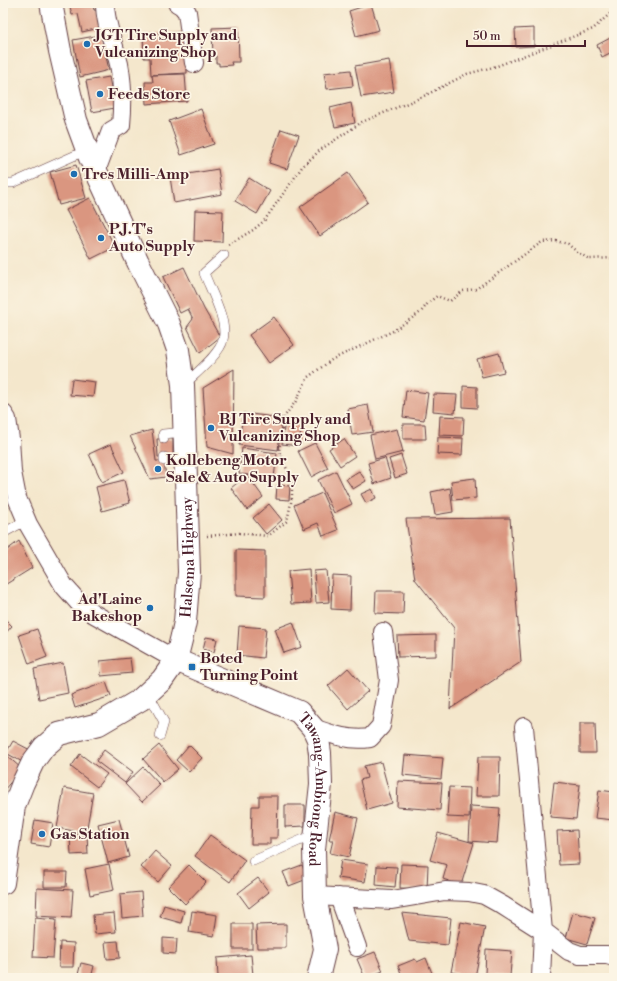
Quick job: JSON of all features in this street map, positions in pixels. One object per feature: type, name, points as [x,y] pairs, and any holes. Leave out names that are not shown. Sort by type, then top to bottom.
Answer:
[{"type":"main road","name":"Halsema Highway","points":[[3,883],[14,806],[33,762],[40,752],[59,734],[99,724],[140,700],[162,680],[176,660],[185,622],[189,572],[184,385],[178,350],[169,324],[96,171],[76,120],[51,3]]},
{"type":"main road","name":"Tawang-Ambiong Road","points":[[176,660],[299,712],[313,728],[318,739],[321,765],[321,784],[314,849],[315,896],[325,949],[318,978]]},
{"type":"street","points":[[96,171],[111,131],[121,125],[123,108],[123,89],[118,62],[110,34],[105,3]]},
{"type":"street","points":[[176,3],[182,6],[187,12],[194,63]]},
{"type":"street","points":[[3,413],[7,419],[12,472],[17,498],[27,520],[64,586],[80,604],[94,614],[176,660]]},
{"type":"street","points":[[313,728],[341,737],[359,740],[370,738],[381,726],[390,680],[383,632]]},
{"type":"street","points":[[524,727],[543,931],[541,978]]},
{"type":"street","points":[[315,896],[392,900],[445,891],[469,892],[484,895],[543,931],[569,951],[580,955],[607,955],[614,957]]},
{"type":"street","points":[[340,897],[357,947]]},
{"type":"lane","points":[[3,183],[13,183],[87,150]]},
{"type":"lane","points":[[184,385],[220,348],[223,341],[223,322],[204,273],[223,252]]},
{"type":"lane","points":[[164,439],[163,434],[185,432]]},
{"type":"lane","points":[[164,457],[164,461],[185,460]]},
{"type":"lane","points":[[3,533],[27,520]]},
{"type":"lane","points":[[148,693],[164,722],[160,736]]},
{"type":"lane","points":[[253,861],[316,833]]},
{"type":"path","points":[[223,252],[264,221],[302,167],[320,150],[362,122],[422,97],[467,74],[497,66],[593,29],[614,10]]},
{"type":"path","points":[[189,538],[240,533],[268,536],[287,522],[292,498],[292,482],[279,451],[284,417],[296,402],[308,377],[333,359],[392,331],[421,312],[428,303],[438,296],[450,301],[462,291],[476,289],[542,242],[556,241],[568,244],[577,252],[589,259],[614,258]]},
{"type":"building","points":[[69,3],[92,3],[94,10],[96,10],[100,28],[82,32],[78,14],[72,15]]},
{"type":"building","points":[[371,4],[379,30],[356,36],[349,11]]},
{"type":"building","points":[[238,27],[239,62],[231,62],[232,65],[219,66],[219,63],[216,63],[216,56],[213,56],[212,28]]},
{"type":"building","points":[[534,28],[534,46],[516,47],[515,29]]},
{"type":"building","points":[[185,32],[187,73],[151,75],[150,58],[144,58],[143,34]]},
{"type":"building","points":[[101,35],[109,70],[80,77],[73,40]]},
{"type":"building","points":[[614,36],[614,51],[602,57],[597,45]]},
{"type":"building","points":[[389,60],[394,92],[361,97],[355,66]]},
{"type":"building","points":[[351,70],[353,86],[327,89],[324,73]]},
{"type":"building","points":[[185,74],[187,101],[146,104],[145,82],[153,82],[152,75]]},
{"type":"building","points":[[109,77],[115,108],[92,112],[86,81]]},
{"type":"building","points":[[351,103],[355,123],[335,127],[330,108]]},
{"type":"building","points":[[201,109],[214,144],[181,155],[169,121]]},
{"type":"building","points":[[281,129],[299,135],[287,169],[269,163]]},
{"type":"building","points":[[76,165],[86,198],[59,205],[50,172]]},
{"type":"building","points":[[218,169],[222,194],[174,203],[170,177]]},
{"type":"building","points":[[348,173],[368,202],[320,236],[300,207]]},
{"type":"building","points":[[249,178],[270,191],[257,214],[235,201]]},
{"type":"building","points":[[90,198],[115,247],[91,259],[66,210]]},
{"type":"building","points":[[195,210],[223,211],[222,242],[194,241]]},
{"type":"building","points":[[184,267],[204,309],[220,337],[200,353],[187,327],[193,319],[188,309],[180,313],[163,277]]},
{"type":"building","points":[[274,317],[294,345],[269,363],[249,335]]},
{"type":"building","points":[[499,353],[504,372],[482,377],[477,359]]},
{"type":"building","points":[[234,369],[233,454],[207,447],[203,388]]},
{"type":"building","points":[[72,379],[95,382],[93,397],[70,395]]},
{"type":"building","points":[[463,386],[477,387],[477,408],[463,407]]},
{"type":"building","points":[[406,390],[428,393],[424,420],[403,417]]},
{"type":"building","points":[[434,394],[457,395],[455,413],[433,411]]},
{"type":"building","points":[[368,405],[373,432],[352,435],[348,409]]},
{"type":"building","points":[[243,413],[282,418],[278,450],[239,445]]},
{"type":"building","points":[[440,416],[464,417],[463,436],[439,435]]},
{"type":"building","points":[[285,419],[302,421],[299,446],[282,444]]},
{"type":"building","points":[[403,424],[425,424],[426,439],[403,439]]},
{"type":"building","points":[[397,429],[403,452],[375,459],[370,435]]},
{"type":"building","points":[[152,430],[156,461],[164,461],[166,477],[150,479],[130,436]]},
{"type":"building","points":[[438,437],[463,438],[462,455],[437,454]]},
{"type":"building","points":[[157,439],[173,439],[173,457],[158,457]]},
{"type":"building","points":[[344,439],[355,456],[340,466],[329,449]]},
{"type":"building","points":[[315,443],[328,468],[311,477],[298,451]]},
{"type":"building","points":[[111,444],[124,472],[102,482],[89,454]]},
{"type":"building","points":[[242,448],[277,453],[274,478],[239,474]]},
{"type":"building","points":[[401,455],[407,474],[395,478],[389,459]]},
{"type":"building","points":[[385,458],[391,478],[374,484],[368,463]]},
{"type":"building","points":[[336,471],[352,504],[334,513],[318,480]]},
{"type":"building","points":[[359,471],[366,481],[353,489],[346,479]]},
{"type":"building","points":[[247,475],[263,497],[247,510],[231,488]]},
{"type":"building","points":[[475,478],[476,498],[453,500],[451,481]]},
{"type":"building","points":[[124,480],[130,503],[102,511],[96,487]]},
{"type":"building","points":[[277,485],[290,486],[289,500],[276,499]]},
{"type":"building","points":[[450,488],[453,512],[435,515],[431,492]]},
{"type":"building","points":[[372,489],[376,498],[366,503],[361,494]]},
{"type":"building","points":[[322,493],[338,530],[323,536],[318,523],[304,529],[294,505]]},
{"type":"building","points":[[269,504],[282,520],[266,534],[253,518]]},
{"type":"building","points":[[510,518],[521,662],[450,709],[454,628],[415,579],[406,519]]},
{"type":"building","points":[[19,541],[32,568],[3,586],[3,553]]},
{"type":"building","points":[[236,550],[265,551],[265,597],[236,596]]},
{"type":"building","points":[[309,569],[311,603],[291,604],[288,571]]},
{"type":"building","points":[[326,570],[329,602],[316,603],[314,571]]},
{"type":"building","points":[[332,575],[351,576],[350,610],[331,609]]},
{"type":"building","points":[[376,591],[404,591],[403,614],[375,613]]},
{"type":"building","points":[[3,617],[12,626],[3,636]]},
{"type":"building","points":[[293,622],[302,647],[284,653],[275,629]]},
{"type":"building","points":[[239,626],[266,628],[263,658],[237,655]]},
{"type":"building","points":[[37,629],[47,657],[29,664],[19,635]]},
{"type":"building","points":[[436,635],[436,656],[398,657],[397,636]]},
{"type":"building","points":[[206,637],[217,639],[214,652],[203,649]]},
{"type":"building","points":[[130,658],[132,673],[101,676],[100,661]]},
{"type":"building","points":[[63,663],[68,693],[39,699],[34,669]]},
{"type":"building","points":[[348,668],[368,691],[348,709],[328,686]]},
{"type":"building","points":[[106,682],[111,696],[75,708],[71,695]]},
{"type":"building","points":[[580,723],[595,723],[596,753],[580,753]]},
{"type":"building","points":[[13,741],[34,752],[28,765],[6,753]]},
{"type":"building","points":[[159,745],[178,769],[163,782],[143,759]]},
{"type":"building","points":[[189,745],[202,758],[189,772],[176,760]]},
{"type":"building","points":[[104,750],[133,772],[125,783],[96,761]]},
{"type":"building","points":[[5,754],[22,769],[3,791],[3,756]]},
{"type":"building","points":[[80,754],[107,774],[97,787],[71,767]]},
{"type":"building","points":[[405,755],[443,758],[441,779],[403,775]]},
{"type":"building","points":[[478,757],[500,757],[499,796],[476,796]]},
{"type":"building","points":[[381,762],[392,803],[367,810],[360,780],[367,778],[364,766]]},
{"type":"building","points":[[143,767],[160,785],[142,802],[125,784]]},
{"type":"building","points":[[398,781],[442,783],[440,810],[397,807]]},
{"type":"building","points":[[554,782],[580,785],[576,819],[550,817]]},
{"type":"building","points":[[449,787],[470,788],[469,818],[447,817]]},
{"type":"building","points":[[64,788],[93,793],[86,833],[57,828]]},
{"type":"building","points":[[599,790],[614,792],[614,820],[595,818]]},
{"type":"building","points":[[259,796],[278,796],[277,838],[270,838],[270,844],[251,844],[252,806],[259,806]]},
{"type":"building","points":[[285,805],[305,805],[305,826],[285,827]]},
{"type":"building","points":[[471,806],[500,808],[497,843],[469,841]]},
{"type":"building","points":[[335,812],[358,818],[349,857],[330,853],[333,840],[329,840]]},
{"type":"building","points":[[119,819],[129,857],[108,863],[98,824]]},
{"type":"building","name":"Gas Station","points":[[35,820],[53,823],[49,847],[31,844]]},
{"type":"building","points":[[577,830],[579,864],[559,865],[557,831]]},
{"type":"building","points":[[438,833],[474,843],[461,885],[443,879],[447,865],[430,860]]},
{"type":"building","points":[[87,834],[88,854],[71,855],[70,835]]},
{"type":"building","points":[[210,835],[245,860],[230,882],[195,856]]},
{"type":"building","points":[[155,851],[172,866],[158,882],[141,867]]},
{"type":"building","points":[[341,860],[368,864],[365,882],[338,878]]},
{"type":"building","points":[[109,864],[114,890],[90,895],[85,869]]},
{"type":"building","points":[[401,864],[428,865],[427,889],[400,888]]},
{"type":"building","points":[[189,865],[206,882],[185,904],[168,887]]},
{"type":"building","points":[[302,865],[307,879],[289,886],[283,872]]},
{"type":"building","points":[[377,866],[397,867],[395,887],[376,885]]},
{"type":"building","points":[[44,872],[67,872],[66,887],[44,887]]},
{"type":"building","points":[[258,878],[269,892],[249,908],[238,893]]},
{"type":"building","points":[[37,888],[73,890],[71,918],[36,916]]},
{"type":"building","points":[[141,892],[143,916],[122,918],[120,894]]},
{"type":"building","points":[[164,905],[184,911],[181,923],[160,917]]},
{"type":"building","points":[[192,911],[217,915],[214,936],[189,932]]},
{"type":"building","points":[[573,912],[595,918],[587,944],[566,938]]},
{"type":"building","points":[[114,913],[116,932],[95,934],[93,915]]},
{"type":"building","points":[[402,913],[451,918],[448,945],[409,941]]},
{"type":"building","points":[[35,918],[56,920],[53,958],[33,957]]},
{"type":"building","points":[[461,922],[485,927],[475,977],[451,972]]},
{"type":"building","points":[[233,924],[252,924],[252,949],[233,949]]},
{"type":"building","points":[[286,924],[286,948],[257,948],[256,925]]},
{"type":"building","points":[[163,938],[177,939],[176,954],[163,953]]},
{"type":"building","points":[[118,941],[120,958],[107,959],[105,942]]},
{"type":"building","points":[[60,942],[74,943],[73,967],[59,967]]},
{"type":"building","points":[[486,949],[512,951],[510,976],[485,975]]},
{"type":"building","points":[[375,952],[383,971],[365,978],[357,959]]},
{"type":"building","points":[[251,955],[253,975],[218,977],[217,958]]},
{"type":"building","points":[[426,958],[434,978],[403,978],[398,966],[415,959],[417,962]]},
{"type":"building","points":[[81,963],[94,966],[91,978],[77,978]]},
{"type":"place","name":"JGT Tire Supply and Vulcanizing Shop","points":[[87,44]]},
{"type":"place","name":"Feeds Store","points":[[100,94]]},
{"type":"place","name":"Tres Milli-Amp","points":[[74,174]]},
{"type":"place","name":"P.J.T's Auto Supply","points":[[101,238]]},
{"type":"place","name":"BJ Tire Supply and Vulcanizing Shop","points":[[211,428]]},
{"type":"place","name":"Kollebeng Motor Sale & Auto Supply","points":[[158,469]]},
{"type":"place","name":"Ad'Laine Bakeshop","points":[[150,608]]},
{"type":"place","name":"Boted Turning Point","points":[[192,667]]},
{"type":"place","name":"Gas Station","points":[[42,834]]}]
